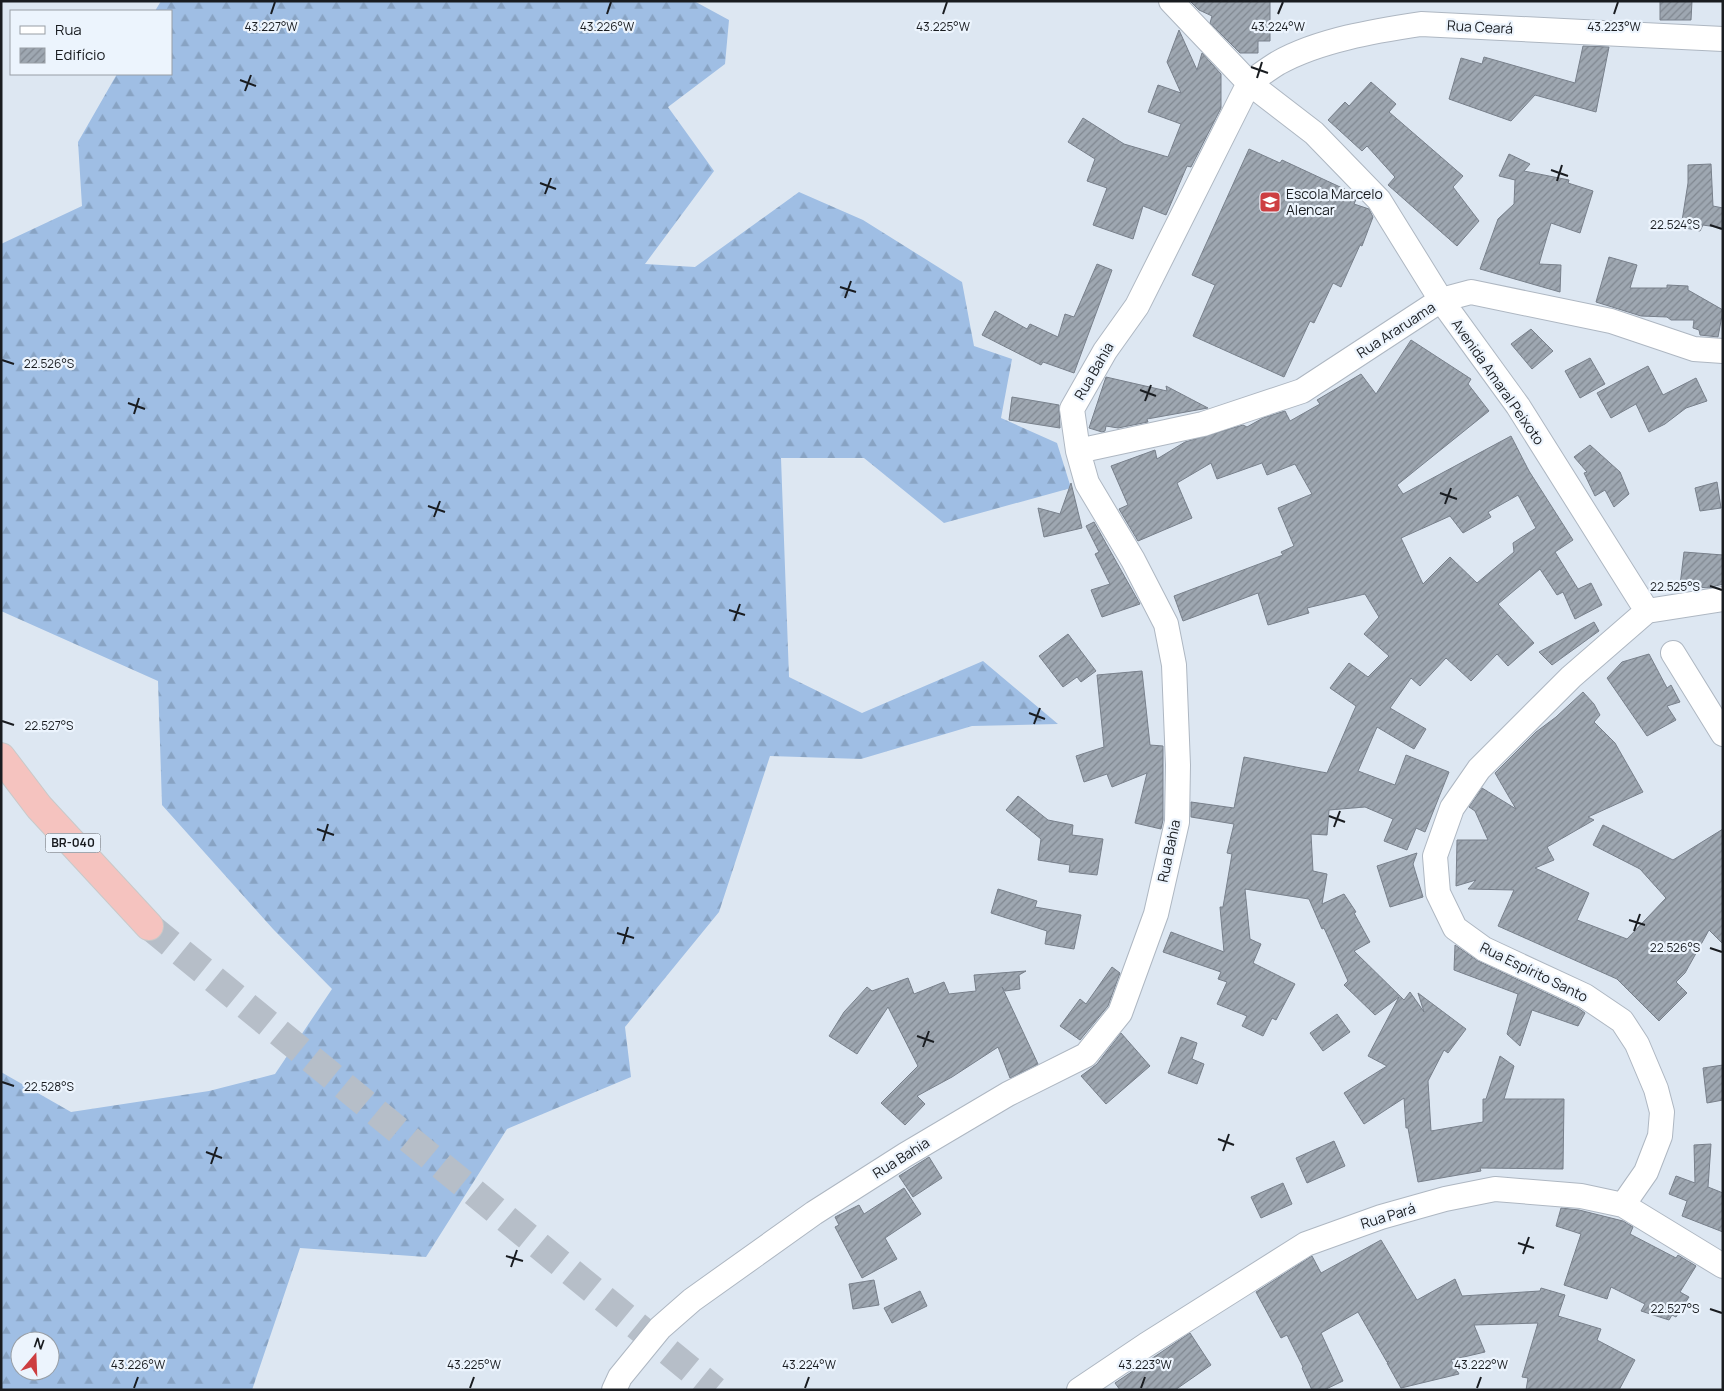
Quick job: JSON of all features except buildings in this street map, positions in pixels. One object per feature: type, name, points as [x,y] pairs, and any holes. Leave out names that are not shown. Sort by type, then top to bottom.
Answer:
[{"type":"highway","name":"BR-040","points":[[1,757],[39,807],[149,926]]},
{"type":"street","name":"Avenida Amaral Peixoto","points":[[1171,1],[1249,83],[1314,133],[1378,200],[1441,300],[1518,406],[1647,611]]},
{"type":"street","name":"Rua Ceará","points":[[1249,83],[1278,63],[1305,51],[1375,31],[1421,24],[1723,40]]},
{"type":"street","name":"Rua Bahia","points":[[614,1390],[620,1378],[660,1328],[692,1300],[814,1213],[905,1154],[1008,1094],[1086,1055],[1120,1013],[1156,914],[1177,822],[1178,765],[1174,665],[1166,624],[1133,560],[1087,483],[1078,451],[1072,409],[1105,351],[1137,306],[1249,83]]},
{"type":"street","name":"Rua Araruama","points":[[1078,451],[1203,424],[1302,391],[1441,300],[1471,292],[1611,321],[1694,349],[1723,351]]},
{"type":"street","points":[[1647,611],[1723,599]]},
{"type":"street","name":"Rua Espírito Santo","points":[[1623,1205],[1646,1172],[1660,1136],[1662,1112],[1649,1068],[1637,1044],[1622,1020],[1585,996],[1484,949],[1455,928],[1438,893],[1435,856],[1452,808],[1479,769],[1571,676],[1647,611]]},
{"type":"street","points":[[1673,653],[1723,734]]},
{"type":"street","name":"Rua Pará","points":[[1079,1390],[1146,1344],[1306,1244],[1381,1217],[1445,1199],[1495,1189],[1581,1196],[1623,1205],[1723,1266]]},
{"type":"green space","points":[[161,1],[694,1],[729,20],[725,64],[668,107],[714,171],[645,264],[695,267],[799,192],[863,220],[962,282],[974,346],[1012,359],[1001,418],[1057,443],[1071,488],[944,523],[864,458],[781,458],[789,677],[862,713],[983,661],[1058,724],[972,726],[861,759],[770,756],[719,912],[625,1027],[631,1077],[507,1129],[426,1257],[300,1248],[252,1390],[1,1390],[1,1072],[71,1112],[209,1091],[275,1074],[332,989],[273,929],[162,805],[158,681],[1,611],[1,244],[82,206],[78,142],[116,75],[172,75],[172,10],[156,10]]},
{"type":"tunnel","points":[[149,926],[715,1390]]},
{"type":"place","name":"Escola Marcelo Alencar","points":[[1270,202]]}]
